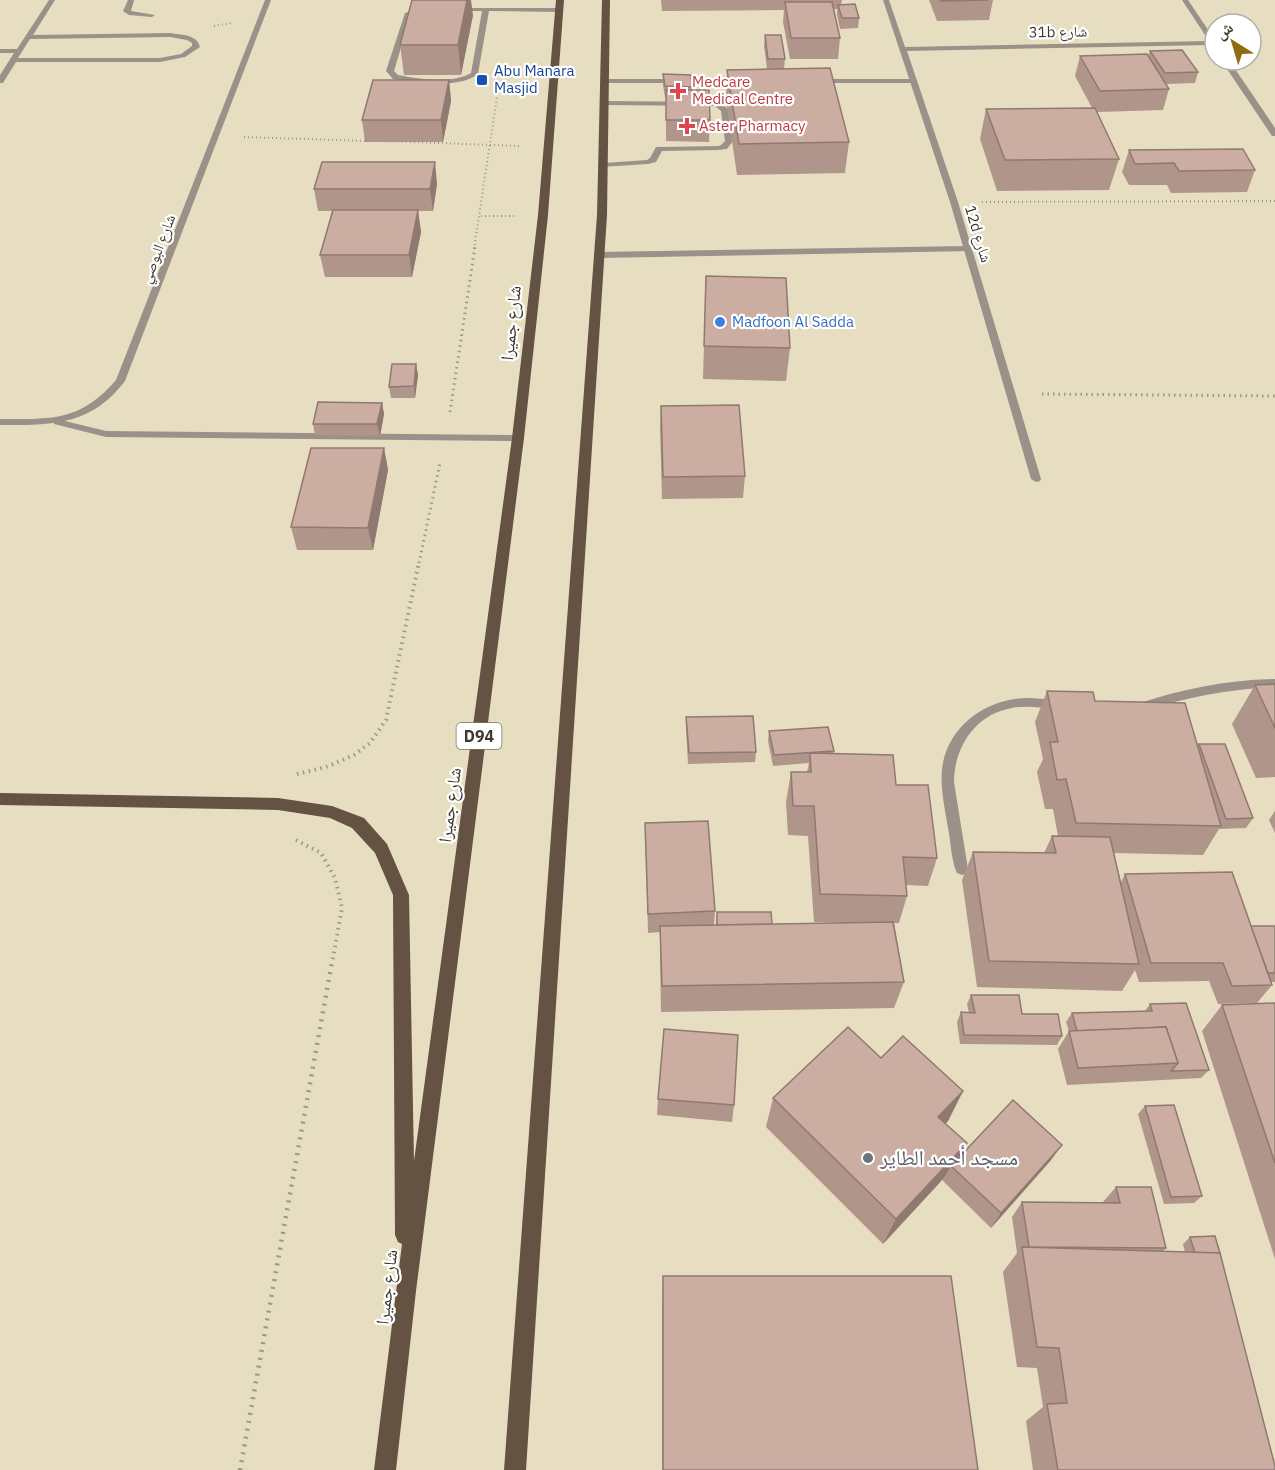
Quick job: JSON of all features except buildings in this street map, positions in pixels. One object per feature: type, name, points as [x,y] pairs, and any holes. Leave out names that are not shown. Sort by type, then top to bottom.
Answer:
[{"type":"main road","points":[[515,1470],[599,255],[604,165],[606,0]]},
{"type":"main road","name":"شارع جميرا","points":[[385,1470],[405,1291],[518,438],[549,147],[559,5]]},
{"type":"main road","points":[[0,799],[278,804],[332,812],[358,823],[381,849],[401,895],[405,1291]]},
{"type":"street","points":[[0,81],[52,0]]},
{"type":"street","points":[[131,0],[126,11],[153,15]]},
{"type":"street","name":"شارع البوصي","points":[[0,422],[57,422],[87,413],[100,404],[120,381],[268,0]]},
{"type":"street","name":"12d شارع","points":[[886,0],[954,202],[1036,479]]},
{"type":"street","points":[[1185,0],[1203,27]]},
{"type":"street","points":[[444,9],[559,5]]},
{"type":"street","points":[[434,9],[417,9],[408,13],[390,71],[396,77],[459,80],[472,78],[486,9]]},
{"type":"street","points":[[13,60],[160,60],[183,56],[196,47],[195,42],[189,38],[170,35],[29,38]]},
{"type":"street","name":"31b شارع","points":[[902,49],[1203,44]]},
{"type":"street","points":[[0,51],[19,51]]},
{"type":"street","points":[[1233,72],[1275,134]]},
{"type":"street","points":[[606,81],[748,81]]},
{"type":"street","points":[[807,81],[913,81]]},
{"type":"street","points":[[604,165],[648,162],[653,159],[659,149],[718,148],[724,147],[729,141],[725,110],[717,104],[605,103]]},
{"type":"street","points":[[599,255],[968,249]]},
{"type":"street","points":[[57,422],[106,434],[133,435],[518,438]]},
{"type":"street","points":[[1128,708],[1207,688],[1244,683],[1275,683]]},
{"type":"street","points":[[962,869],[947,780],[949,755],[960,734],[979,717],[1004,705],[1033,702],[1069,707]]},
{"type":"path","points":[[240,1470],[342,908],[335,878],[321,853],[297,840],[271,832],[283,776],[314,772],[345,759],[370,743],[386,720],[446,438],[492,145],[500,77]]},
{"type":"path","points":[[216,136],[549,147]]},
{"type":"path","points":[[954,202],[1275,201]]},
{"type":"path","points":[[1011,394],[1275,396]]},
{"type":"place","name":"Abu Manara Masjid","points":[[482,80]]},
{"type":"place","name":"Medcare Medical Centre","points":[[678,91]]},
{"type":"place","name":"Aster Pharmacy","points":[[687,126]]},
{"type":"place","name":"Madfoon Al Sadda","points":[[720,322]]},
{"type":"place","name":"مسجد أحمد الطاير","points":[[868,1158]]}]
